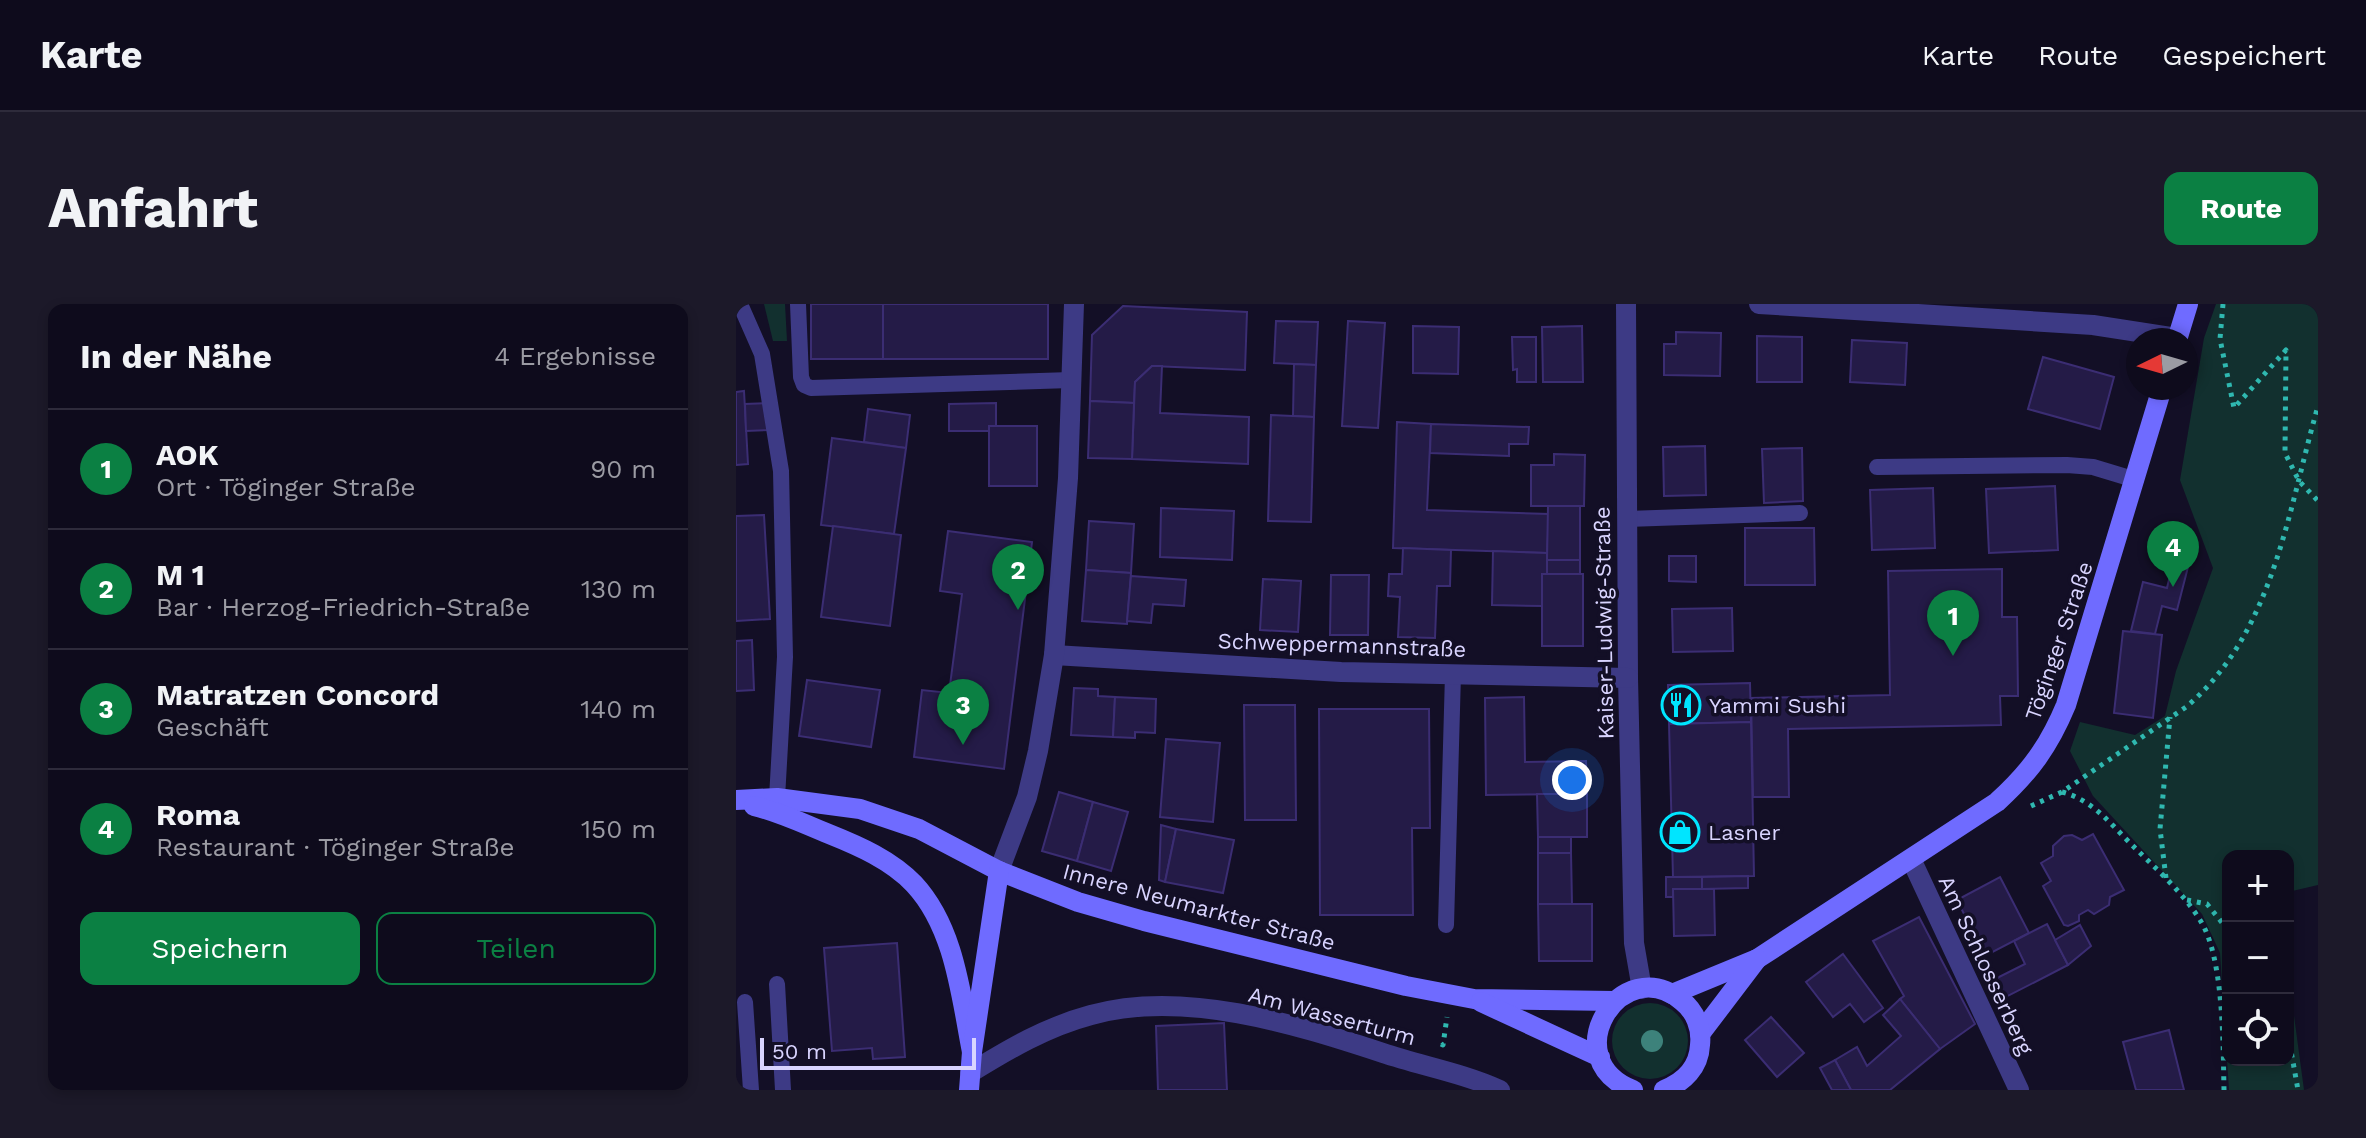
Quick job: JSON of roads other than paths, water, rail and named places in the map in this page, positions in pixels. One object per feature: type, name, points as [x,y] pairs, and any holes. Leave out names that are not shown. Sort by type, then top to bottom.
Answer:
[{"type":"street","points":[[970,1072],[999,871],[1027,797],[1054,655],[1068,478],[1074,304]]},
{"type":"street","name":"Kaiser-Ludwig-Straße","points":[[1626,304],[1628,678],[1634,943],[1642,989]]},
{"type":"street","points":[[1759,304],[1900,308],[2126,330]]},
{"type":"street","points":[[2180,328],[2188,304]]},
{"type":"street","name":"Töginger Straße","points":[[1672,994],[1757,959],[1997,802],[2025,776],[2050,740],[2074,682],[2159,400]]},
{"type":"street","name":"Schweppermannstraße","points":[[1054,655],[1341,672],[1628,678]]},
{"type":"street","name":"Innere Neumarkter Straße","points":[[736,801],[777,798],[860,809],[919,829],[999,871],[1078,902],[1144,921],[1452,995],[1474,999],[1614,1001]]},
{"type":"street","points":[[736,801],[775,811],[864,848],[914,884],[930,908],[953,956],[970,1072]]},
{"type":"street","name":"Am Schlosserberg","points":[[1911,859],[2019,1090]]},
{"type":"street","name":"Töginger Straße","points":[[1700,1034],[1757,959]]},
{"type":"street","points":[[1633,1090],[1610,1075],[1597,1047],[1598,1027],[1614,1001],[1652,988],[1672,994],[1688,1006],[1698,1023],[1700,1034],[1692,1081],[1664,1090]]},
{"type":"street","name":"Innere Neumarkter Straße","points":[[1474,999],[1600,1057]]},
{"type":"street","name":"Am Wasserturm","points":[[970,1072],[1020,1042],[1092,1014],[1137,1007],[1182,1007],[1260,1017],[1329,1035],[1411,1062],[1453,1072],[1500,1090]]},
{"type":"lane","points":[[740,304],[762,354],[781,471],[785,657],[777,798]]},
{"type":"lane","points":[[798,304],[801,377],[804,385],[811,388],[1071,380]]},
{"type":"lane","points":[[1877,467],[2067,465],[2093,467],[2136,480]]},
{"type":"lane","points":[[1627,519],[1800,513]]},
{"type":"lane","points":[[1446,925],[1453,674]]},
{"type":"lane","points":[[777,984],[783,1090]]},
{"type":"lane","points":[[745,1002],[751,1090]]},
{"type":"place","name":"Roma","points":[[2173,587]]},
{"type":"place","name":"M 1","points":[[1018,610]]},
{"type":"place","name":"AOK","points":[[1953,656]]},
{"type":"place","name":"Yammi Sushi","points":[[1681,705]]},
{"type":"place","name":"Matratzen Concord","points":[[963,745]]},
{"type":"place","name":"Lasner","points":[[1680,832]]}]
